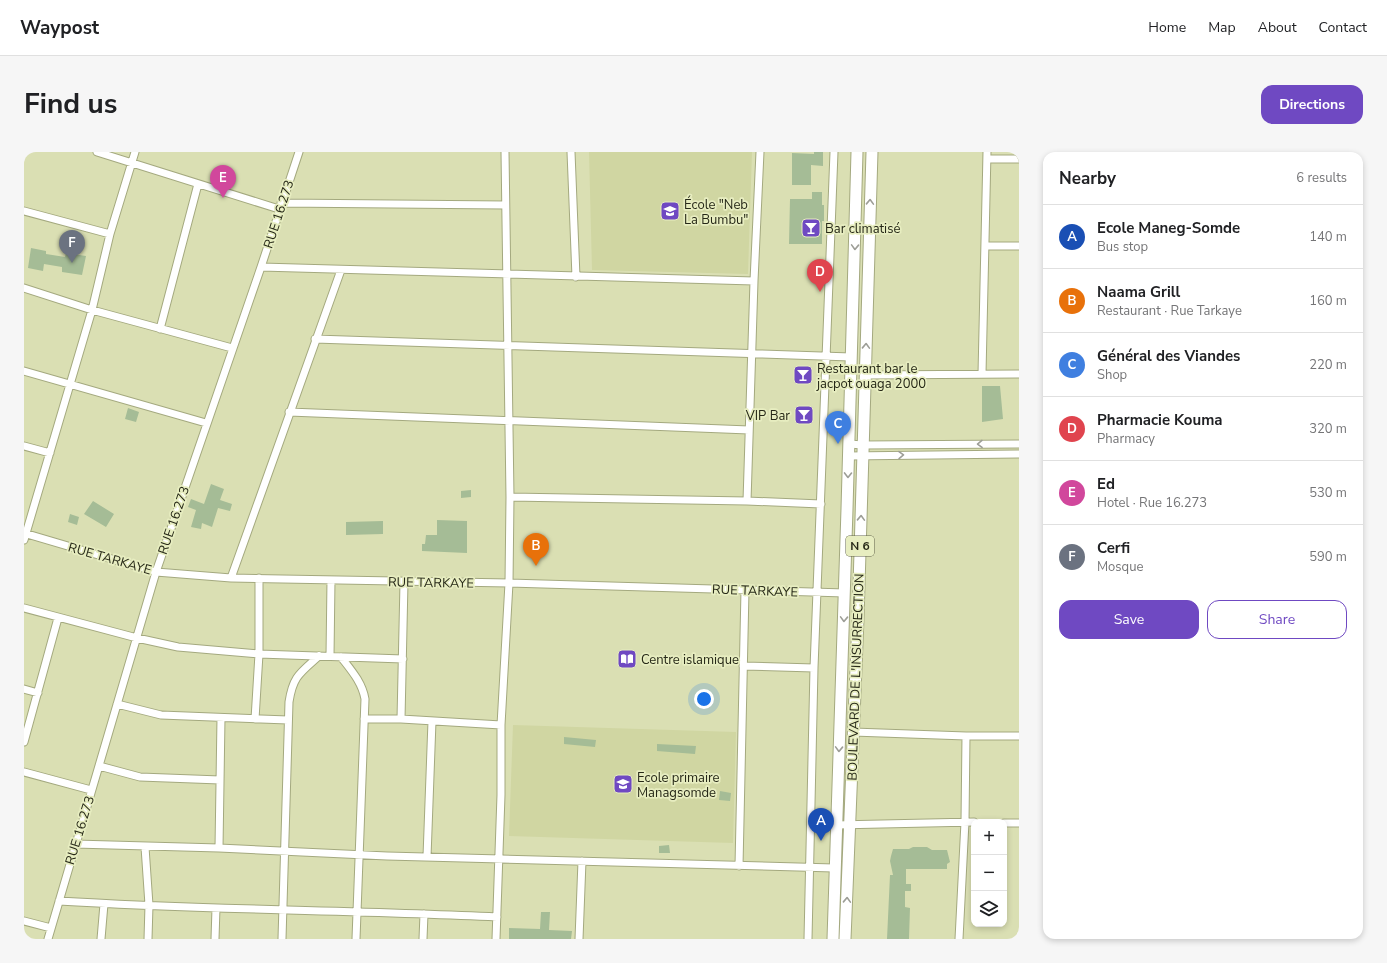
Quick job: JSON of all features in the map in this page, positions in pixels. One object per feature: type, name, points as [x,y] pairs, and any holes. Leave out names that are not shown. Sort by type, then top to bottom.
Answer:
[{"type":"main road","name":"BOULEVARD DE L'INSURRECTION","points":[[833,939],[834,868],[845,593],[857,152]]},
{"type":"main road","name":"BOULEVARD DE L'INSURRECTION","points":[[845,939],[858,619],[872,152]]},
{"type":"street","points":[[97,152],[198,184],[280,206],[506,205]]},
{"type":"street","points":[[25,535],[92,310],[110,234],[135,152]]},
{"type":"street","name":"RUE 16.273","points":[[48,939],[156,572],[232,348],[261,268],[280,206],[299,152]]},
{"type":"street","points":[[496,939],[501,795],[501,725],[509,583],[510,497],[505,152]]},
{"type":"street","points":[[572,152],[576,277]]},
{"type":"street","points":[[747,501],[760,152]]},
{"type":"street","points":[[808,939],[814,668],[834,152]]},
{"type":"street","points":[[982,374],[988,155],[1019,159]]},
{"type":"street","points":[[160,329],[198,184]]},
{"type":"street","points":[[24,211],[110,234]]},
{"type":"street","points":[[985,246],[1019,246]]},
{"type":"street","points":[[261,268],[754,281]]},
{"type":"street","points":[[231,578],[315,339],[341,270]]},
{"type":"street","points":[[24,288],[92,310],[232,348]]},
{"type":"street","points":[[315,339],[852,357]]},
{"type":"street","points":[[24,371],[206,424]]},
{"type":"street","points":[[865,375],[1019,374]]},
{"type":"street","points":[[289,412],[749,430]]},
{"type":"street","points":[[849,444],[863,450],[1019,454]]},
{"type":"street","points":[[848,456],[863,450],[1019,444]]},
{"type":"street","points":[[24,446],[50,453]]},
{"type":"street","points":[[510,497],[747,501],[821,504]]},
{"type":"street","name":"RUE TARKAYE","points":[[25,535],[156,572],[231,578],[509,583],[845,593]]},
{"type":"street","points":[[255,719],[259,654],[259,578]]},
{"type":"street","points":[[330,656],[331,580]]},
{"type":"street","points":[[401,719],[404,582]]},
{"type":"street","points":[[739,866],[745,590]]},
{"type":"street","points":[[24,608],[136,638],[178,647],[259,654],[403,659]]},
{"type":"street","points":[[24,742],[58,618]]},
{"type":"street","points":[[282,939],[288,720],[291,688],[300,672],[319,656]]},
{"type":"street","points":[[340,657],[357,677],[364,692],[365,699],[356,939]]},
{"type":"street","points":[[743,666],[814,668]]},
{"type":"street","points":[[24,689],[38,693]]},
{"type":"street","points":[[117,704],[161,715],[288,720]]},
{"type":"street","points":[[219,848],[221,718]]},
{"type":"street","points":[[364,719],[401,719],[501,725]]},
{"type":"street","points":[[427,857],[432,721]]},
{"type":"street","points":[[853,732],[966,736],[1019,736]]},
{"type":"street","points":[[959,939],[965,822],[966,736]]},
{"type":"street","points":[[99,766],[135,776],[220,780]]},
{"type":"street","points":[[24,772],[91,790]]},
{"type":"street","points":[[836,825],[850,826],[971,822]]},
{"type":"street","points":[[1007,822],[1019,823]]},
{"type":"street","points":[[75,844],[219,848],[359,855],[834,868]]},
{"type":"street","points":[[145,847],[149,905],[148,939]]},
{"type":"street","points":[[579,939],[582,861]]},
{"type":"street","points":[[59,901],[104,904],[497,917]]},
{"type":"street","points":[[101,939],[104,904]]},
{"type":"street","points":[[215,939],[216,908]]},
{"type":"street","points":[[423,939],[424,914]]},
{"type":"street","points":[[24,921],[51,928]]},
{"type":"shaded area","name":"École \"Neb La Bumbu\"","points":[[589,152],[752,152],[748,274],[592,270]]},
{"type":"shaded area","name":"Ecole primaire Managsomde","points":[[513,725],[736,732],[733,843],[509,836]]},
{"type":"building","points":[[814,152],[823,152],[823,166],[811,165],[811,185],[792,185],[792,153],[814,154]]},
{"type":"building","points":[[812,192],[822,192],[824,221],[822,221],[822,244],[789,244],[790,199],[812,199]]},
{"type":"building","points":[[31,248],[46,251],[46,254],[65,257],[66,253],[86,256],[82,275],[62,272],[62,267],[44,264],[43,271],[28,268]]},
{"type":"building","points":[[982,386],[1000,386],[1003,419],[982,422]]},
{"type":"building","points":[[128,408],[139,412],[136,422],[125,419]]},
{"type":"building","points":[[211,484],[224,489],[220,500],[232,504],[230,511],[218,508],[212,527],[202,523],[201,529],[191,527],[196,510],[188,507],[191,499],[204,504]]},
{"type":"building","points":[[471,490],[471,497],[461,498],[461,491]]},
{"type":"building","points":[[93,501],[114,514],[106,527],[84,514]]},
{"type":"building","points":[[70,514],[79,517],[77,525],[68,522]]},
{"type":"building","points":[[437,520],[467,521],[467,553],[422,551],[422,544],[425,544],[426,535],[437,535]]},
{"type":"building","points":[[383,521],[383,534],[346,535],[346,522]]},
{"type":"building","points":[[564,737],[596,740],[595,747],[564,744]]},
{"type":"building","points":[[657,744],[696,746],[695,754],[657,751]]},
{"type":"building","points":[[720,791],[731,793],[730,801],[719,800]]},
{"type":"building","points":[[669,845],[670,853],[659,853],[659,846]]},
{"type":"building","points":[[913,847],[927,847],[932,850],[947,850],[950,862],[947,864],[947,869],[906,869],[906,884],[911,884],[911,891],[905,891],[905,907],[910,908],[909,939],[887,939],[890,875],[893,875],[890,861],[891,856],[893,849],[909,849]]},
{"type":"building","points":[[541,912],[550,912],[549,930],[572,931],[571,939],[509,939],[509,928],[540,929]]},
{"type":"place","name":"Ed","points":[[223,198]]},
{"type":"place","name":"École \"Neb La Bumbu\"","points":[[670,211]]},
{"type":"place","name":"Bar climatisé","points":[[811,228]]},
{"type":"place","name":"Cerfi","points":[[72,263]]},
{"type":"place","name":"Pharmacie Kouma","points":[[820,292]]},
{"type":"place","name":"Restaurant bar le jacpot ouaga 2000","points":[[803,375]]},
{"type":"place","name":"VIP Bar","points":[[804,415]]},
{"type":"place","name":"Général des Viandes","points":[[838,444]]},
{"type":"place","name":"Naama Grill","points":[[536,566]]},
{"type":"place","name":"Centre islamique","points":[[627,659]]},
{"type":"place","name":"Ecole primaire Managsomde","points":[[623,784]]},
{"type":"place","name":"Ecole Maneg-Somde","points":[[821,841]]}]
